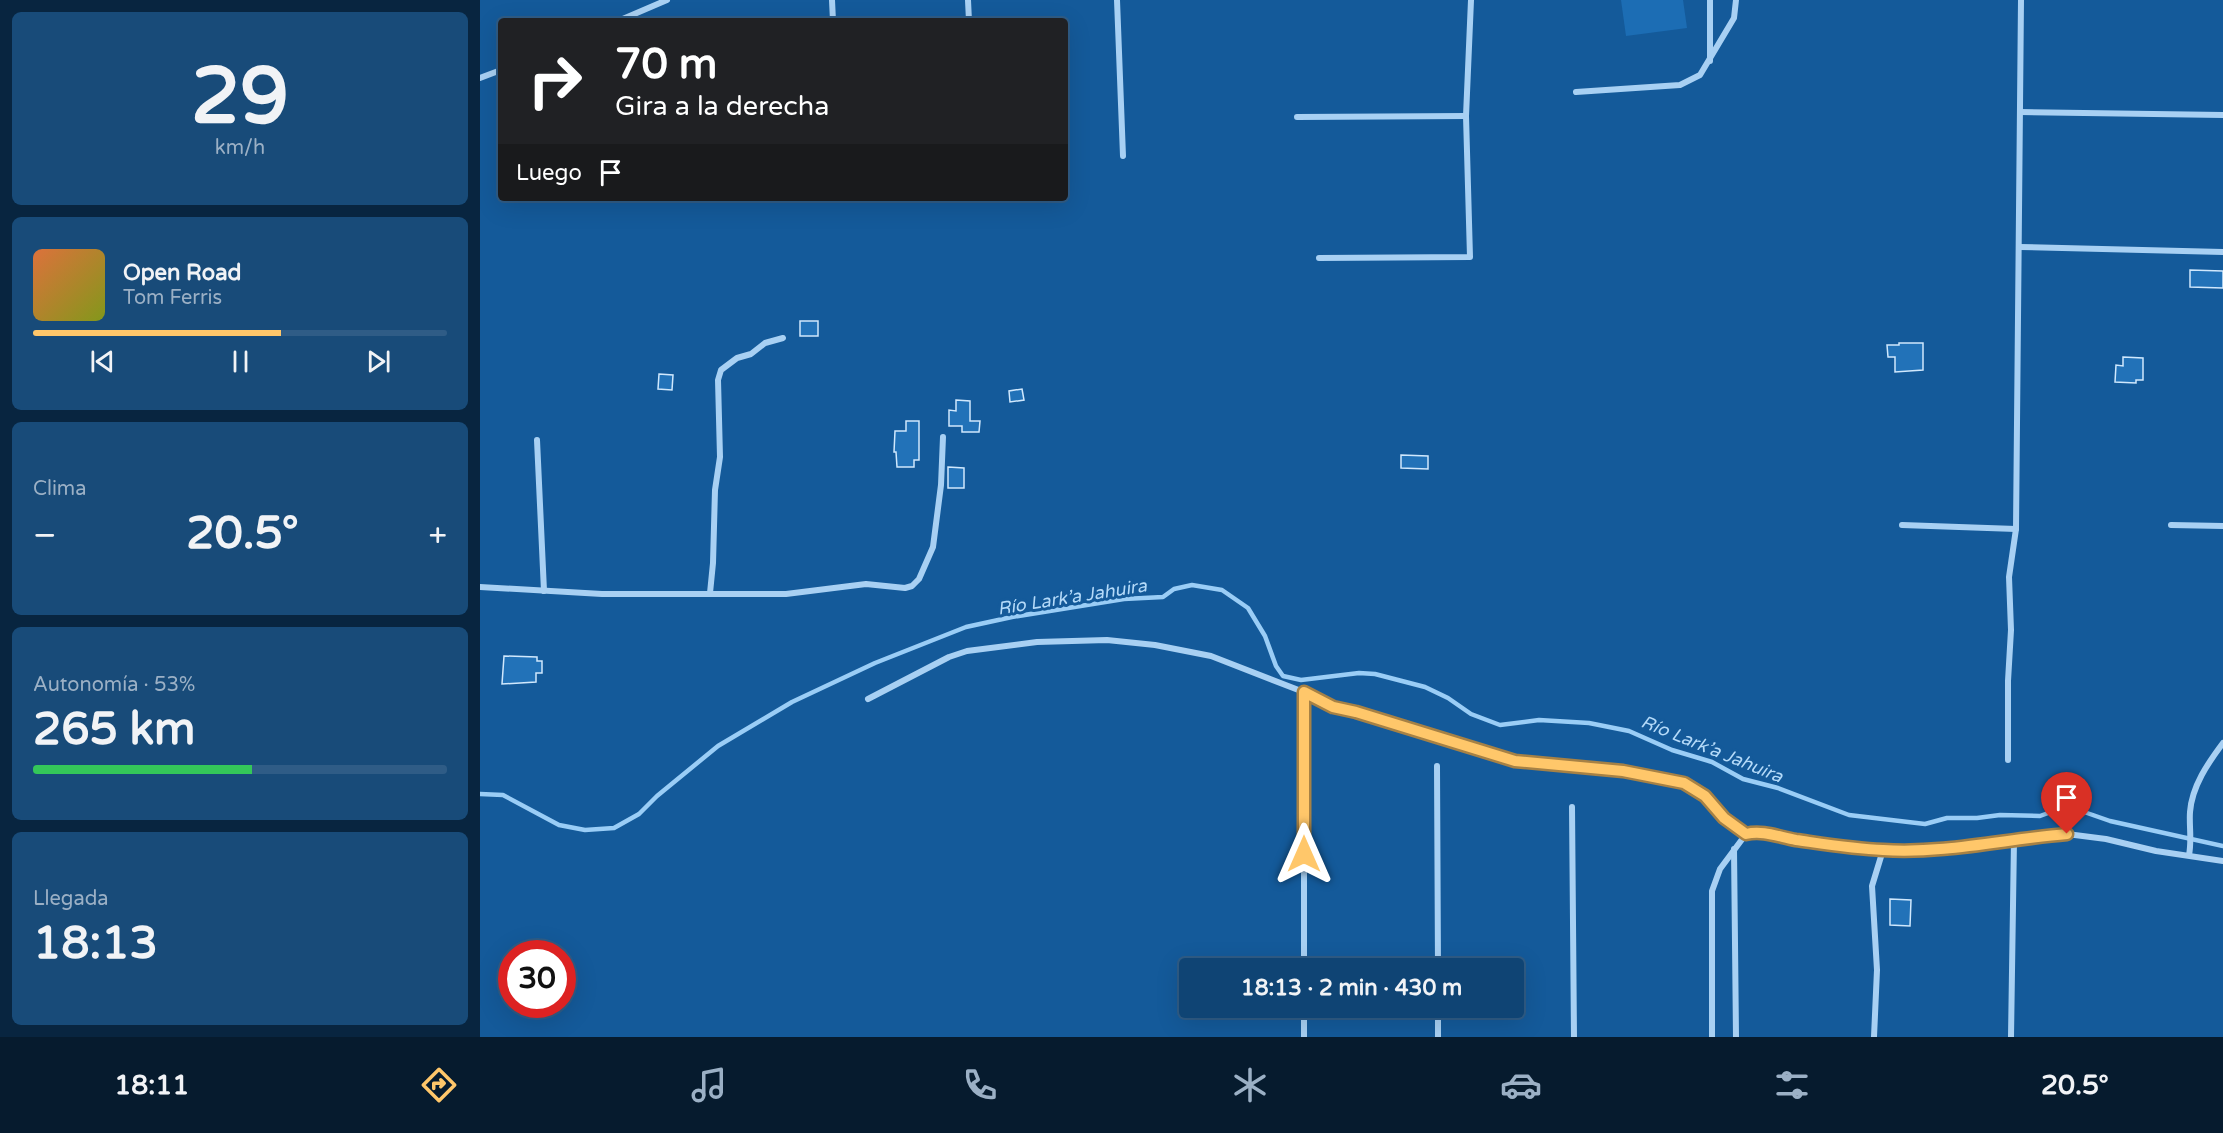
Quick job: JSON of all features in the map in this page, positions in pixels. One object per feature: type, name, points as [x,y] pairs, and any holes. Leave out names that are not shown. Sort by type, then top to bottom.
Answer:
[{"type":"street","points":[[625,18],[667,0]]},
{"type":"street","points":[[832,0],[833,18]]},
{"type":"street","points":[[968,0],[969,18]]},
{"type":"street","points":[[1117,0],[1123,156]]},
{"type":"street","points":[[1319,258],[1470,257],[1466,116],[1471,0]]},
{"type":"street","points":[[1710,0],[1710,62]]},
{"type":"street","points":[[1576,92],[1680,85],[1700,75],[1710,62],[1734,18],[1736,0]]},
{"type":"street","points":[[2008,760],[2008,681],[2011,630],[2009,577],[2016,529],[2021,0]]},
{"type":"street","points":[[480,78],[498,71]]},
{"type":"street","points":[[2020,112],[2223,115]]},
{"type":"street","points":[[1297,117],[1466,116]]},
{"type":"street","points":[[2020,247],[2223,252]]},
{"type":"street","points":[[710,593],[715,490],[720,449],[718,380],[721,370],[737,358],[751,354],[765,343],[783,338]]},
{"type":"street","points":[[480,587],[602,594],[786,594],[855,585],[905,588],[912,586],[919,579],[933,548],[944,437]]},
{"type":"street","points":[[537,440],[544,591]]},
{"type":"street","points":[[1902,525],[2016,529]]},
{"type":"street","points":[[2171,525],[2223,526]]},
{"type":"street","points":[[868,699],[940,662],[967,651],[1037,642],[1107,640],[1155,645],[1211,656],[1304,692],[1333,707],[1515,761],[1623,771],[1684,783],[1705,796],[1724,818],[1746,834]]},
{"type":"street","points":[[1304,692],[1304,958]]},
{"type":"street","points":[[2189,855],[2190,812],[2195,792],[2203,773],[2223,743]]},
{"type":"street","points":[[1437,766],[1438,958]]},
{"type":"street","points":[[1572,807],[1574,1037]]},
{"type":"street","points":[[1712,1037],[1712,891],[1720,869],[1746,834],[1766,833],[1796,840],[1883,850],[1963,847],[2067,834],[2223,861]]},
{"type":"street","points":[[2012,1037],[2014,840]]},
{"type":"street","points":[[1734,848],[1736,1037]]},
{"type":"street","points":[[1874,1037],[1877,970],[1872,886],[1883,850]]},
{"type":"street","points":[[1304,1018],[1304,1037]]},
{"type":"street","points":[[1438,1018],[1438,1037]]},
{"type":"shaded area","points":[[1621,0],[1683,0],[1687,28],[1626,36]]},
{"type":"building","points":[[2190,270],[2223,271],[2223,288],[2190,287]]},
{"type":"building","points":[[800,321],[818,321],[818,336],[800,336]]},
{"type":"building","points":[[1899,343],[1923,343],[1923,370],[1895,372],[1895,357],[1888,357],[1887,345],[1899,345]]},
{"type":"building","points":[[2123,357],[2143,358],[2143,380],[2136,380],[2136,383],[2115,382],[2116,365],[2123,366]]},
{"type":"building","points":[[659,374],[673,375],[672,390],[658,389]]},
{"type":"building","points":[[1022,389],[1024,400],[1010,402],[1009,391]]},
{"type":"building","points":[[956,400],[970,401],[970,421],[980,421],[979,432],[962,432],[962,426],[949,426],[949,410],[956,411]]},
{"type":"building","points":[[906,421],[919,421],[919,460],[914,460],[914,467],[897,467],[896,452],[894,452],[895,431],[906,431]]},
{"type":"building","points":[[1401,455],[1428,456],[1428,469],[1401,468]]},
{"type":"building","points":[[948,467],[964,468],[964,488],[948,488]]},
{"type":"building","points":[[504,656],[537,657],[537,661],[542,661],[542,673],[536,673],[536,682],[502,684]]},
{"type":"building","points":[[1890,899],[1911,900],[1910,926],[1890,925]]},
{"type":"waterway","name":"Río Lark’a Jahuira","points":[[480,794],[503,795],[559,825],[585,830],[614,828],[639,814],[657,796],[718,746],[792,702],[875,663],[966,627],[1012,617],[1124,599],[1163,597],[1174,589],[1192,585],[1222,590],[1248,608],[1265,636],[1276,666],[1283,676],[1301,680],[1359,673],[1375,674],[1425,687],[1448,698],[1471,714],[1500,725],[1539,720],[1589,723],[1629,731],[1672,750],[1712,762],[1743,779],[1778,788],[1849,815],[1925,824],[1947,818],[2000,815],[2040,816],[2067,806],[2110,821],[2223,846]]},
{"type":"route","points":[[1304,854],[1304,692],[1333,707],[1515,761],[1549,766],[1623,771],[1684,783],[1705,796],[1724,818],[1746,834],[1766,833],[1796,840],[1883,850],[1925,850],[1988,845],[2031,837],[2067,834]]}]
